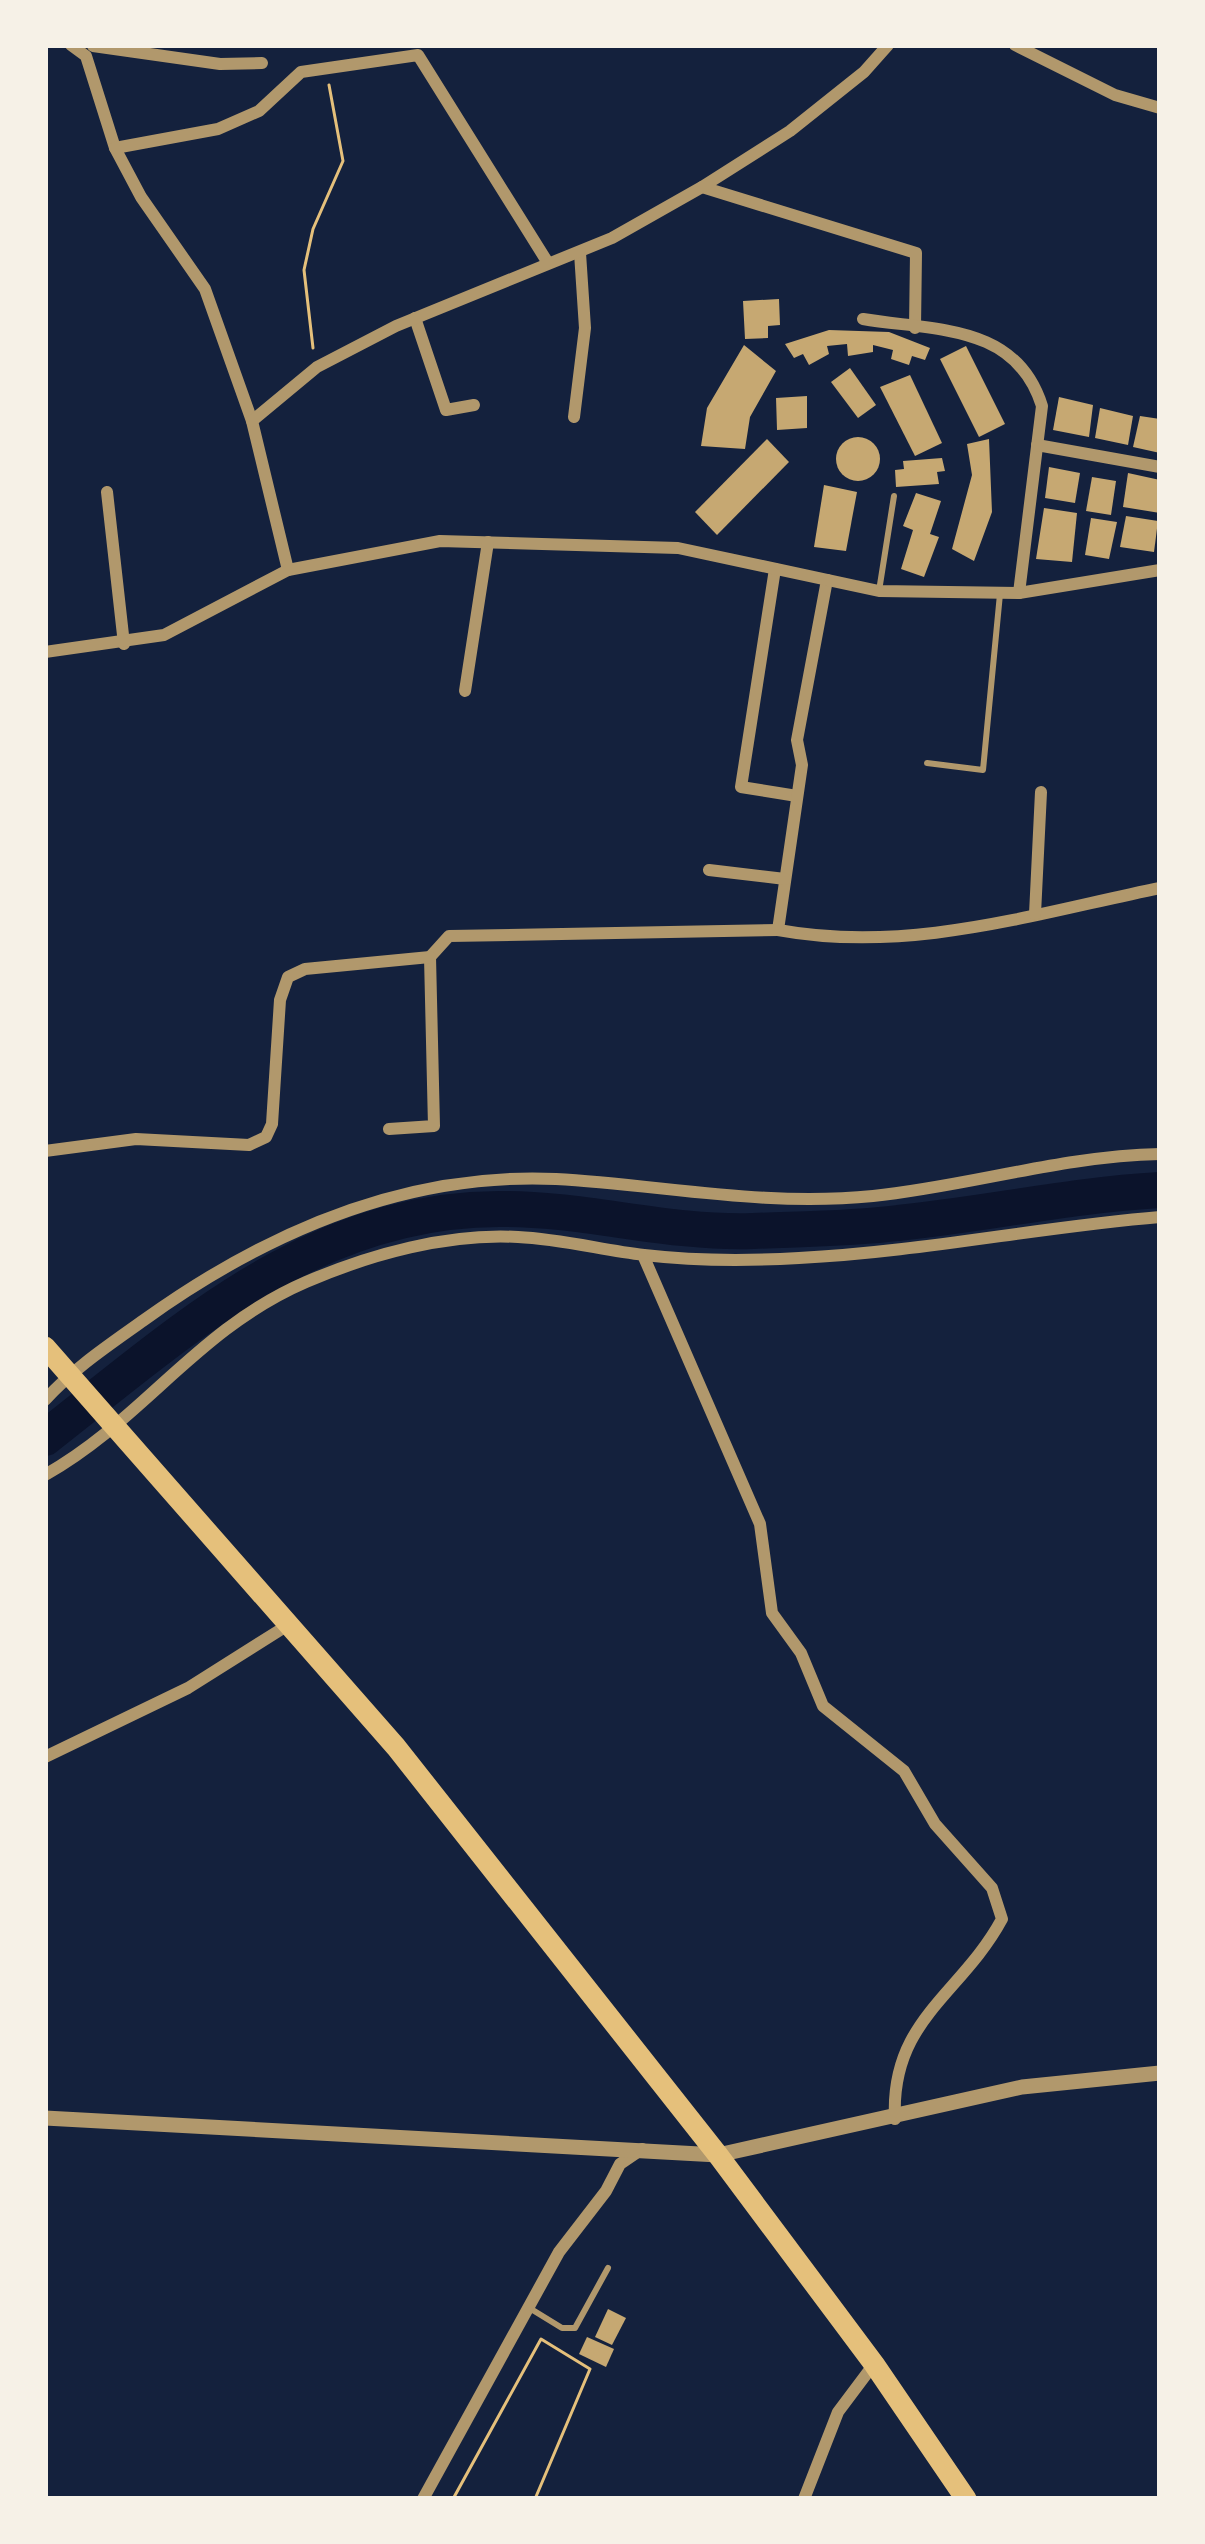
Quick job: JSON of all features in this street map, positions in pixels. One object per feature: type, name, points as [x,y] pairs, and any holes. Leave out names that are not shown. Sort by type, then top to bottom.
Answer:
[{"type":"highway","points":[[45,1347],[70,1382],[396,1747],[718,2155],[874,2364],[966,2499]]},
{"type":"street","points":[[71,45],[220,64],[262,63]]},
{"type":"street","points":[[252,422],[317,368],[415,318],[580,253],[702,187],[790,131],[864,72],[888,45]]},
{"type":"street","points":[[1015,45],[1115,95],[1160,109]]},
{"type":"street","points":[[91,49],[115,148],[141,197],[205,289],[252,422],[288,570]]},
{"type":"street","points":[[115,148],[218,129],[259,111],[301,72],[418,55],[548,263]]},
{"type":"street","points":[[702,187],[916,253],[914,328]]},
{"type":"street","points":[[574,417],[586,328],[580,253]]},
{"type":"street","points":[[415,318],[446,410],[474,405]]},
{"type":"street","points":[[863,319],[969,331],[989,340],[1036,386],[1042,406],[1019,593]]},
{"type":"street","points":[[1037,445],[1160,466]]},
{"type":"street","points":[[107,492],[124,644]]},
{"type":"street","points":[[45,652],[164,635],[288,570],[440,541],[677,548],[879,591],[1019,593],[1160,570]]},
{"type":"street","points":[[465,691],[488,542]]},
{"type":"street","points":[[775,569],[741,787],[797,796]]},
{"type":"street","points":[[778,930],[802,766],[797,740],[826,580]]},
{"type":"street","points":[[1034,914],[1041,792]]},
{"type":"street","points":[[709,869],[785,879]]},
{"type":"street","points":[[45,1151],[136,1139],[249,1145],[266,1137],[272,1124],[280,1000],[288,977],[305,969],[430,957],[449,936],[490,932],[778,930],[898,939],[1160,888]]},
{"type":"street","points":[[389,1130],[434,1126],[430,957]]},
{"type":"street","points":[[45,1400],[231,1262],[315,1220],[445,1184],[555,1179],[711,1198],[872,1196],[1108,1155],[1160,1154]]},
{"type":"street","points":[[45,1475],[238,1318],[305,1282],[388,1253],[516,1237],[718,1260],[894,1252],[1160,1217]]},
{"type":"street","points":[[643,1255],[760,1524],[772,1613],[801,1653],[824,1706],[904,1771],[935,1824],[992,1888],[1002,1919],[984,1953],[917,2022],[893,2088],[895,2119]]},
{"type":"street","points":[[45,1757],[188,1688],[288,1625]]},
{"type":"street","points":[[45,2118],[718,2155],[1022,2087],[1160,2073]]},
{"type":"street","points":[[424,2499],[475,2399],[578,2224],[606,2191],[620,2164],[643,2149]]},
{"type":"street","points":[[804,2499],[838,2412],[874,2364]]},
{"type":"lane","points":[[418,55],[432,45]]},
{"type":"lane","points":[[879,591],[893,496]]},
{"type":"lane","points":[[927,764],[983,770],[1000,594]]},
{"type":"lane","points":[[531,2308],[562,2328],[574,2328],[608,2268]]},
{"type":"path","points":[[317,368],[306,320],[304,270],[313,229],[343,161],[326,68]]},
{"type":"path","points":[[454,2499],[541,2339],[590,2368],[535,2499]]},
{"type":"building","points":[[779,299],[780,325],[768,326],[768,338],[745,339],[743,301]]},
{"type":"building","points":[[829,330],[889,332],[930,348],[925,360],[912,356],[909,365],[891,359],[893,350],[873,345],[873,352],[848,356],[847,344],[827,346],[829,354],[809,365],[803,354],[794,358],[785,344]]},
{"type":"building","points":[[744,345],[776,371],[750,417],[745,449],[701,446],[707,408]]},
{"type":"building","points":[[966,346],[1005,424],[979,437],[940,359]]},
{"type":"building","points":[[850,368],[876,405],[858,418],[831,382]]},
{"type":"building","points":[[910,375],[942,443],[915,456],[880,387]]},
{"type":"building","points":[[807,396],[807,428],[777,430],[776,398]]},
{"type":"building","points":[[1059,397],[1093,405],[1089,437],[1053,430]]},
{"type":"building","points":[[1100,408],[1133,416],[1128,445],[1095,438]]},
{"type":"building","points":[[1140,416],[1160,419],[1160,453],[1133,447]]},
{"type":"building","points":[[858,437],[874,443],[880,459],[874,475],[858,481],[842,475],[836,459],[842,443]]},
{"type":"building","points":[[767,439],[789,462],[717,535],[695,512]]},
{"type":"building","points":[[989,439],[992,512],[974,561],[952,549],[972,475],[967,444]]},
{"type":"building","points":[[942,458],[945,471],[937,472],[939,484],[896,487],[895,470],[904,469],[903,461]]},
{"type":"building","points":[[1049,467],[1080,473],[1075,503],[1045,498]]},
{"type":"building","points":[[1128,473],[1160,480],[1160,513],[1123,507]]},
{"type":"building","points":[[1092,477],[1116,481],[1111,515],[1086,511]]},
{"type":"building","points":[[824,485],[857,492],[846,551],[814,547]]},
{"type":"building","points":[[916,493],[941,501],[930,534],[939,537],[924,577],[901,569],[913,530],[903,526]]},
{"type":"building","points":[[1044,508],[1077,513],[1072,562],[1036,559]]},
{"type":"building","points":[[1126,516],[1158,521],[1154,552],[1120,547]]},
{"type":"building","points":[[1091,518],[1117,522],[1109,559],[1085,555]]},
{"type":"building","points":[[608,2309],[626,2318],[612,2345],[595,2337]]},
{"type":"building","points":[[587,2337],[614,2349],[606,2367],[579,2354]]},
{"type":"waterway","points":[[45,1438],[147,1357],[253,1283],[309,1253],[368,1230],[431,1214],[531,1210],[689,1229],[753,1231],[880,1225],[1160,1190]]}]
